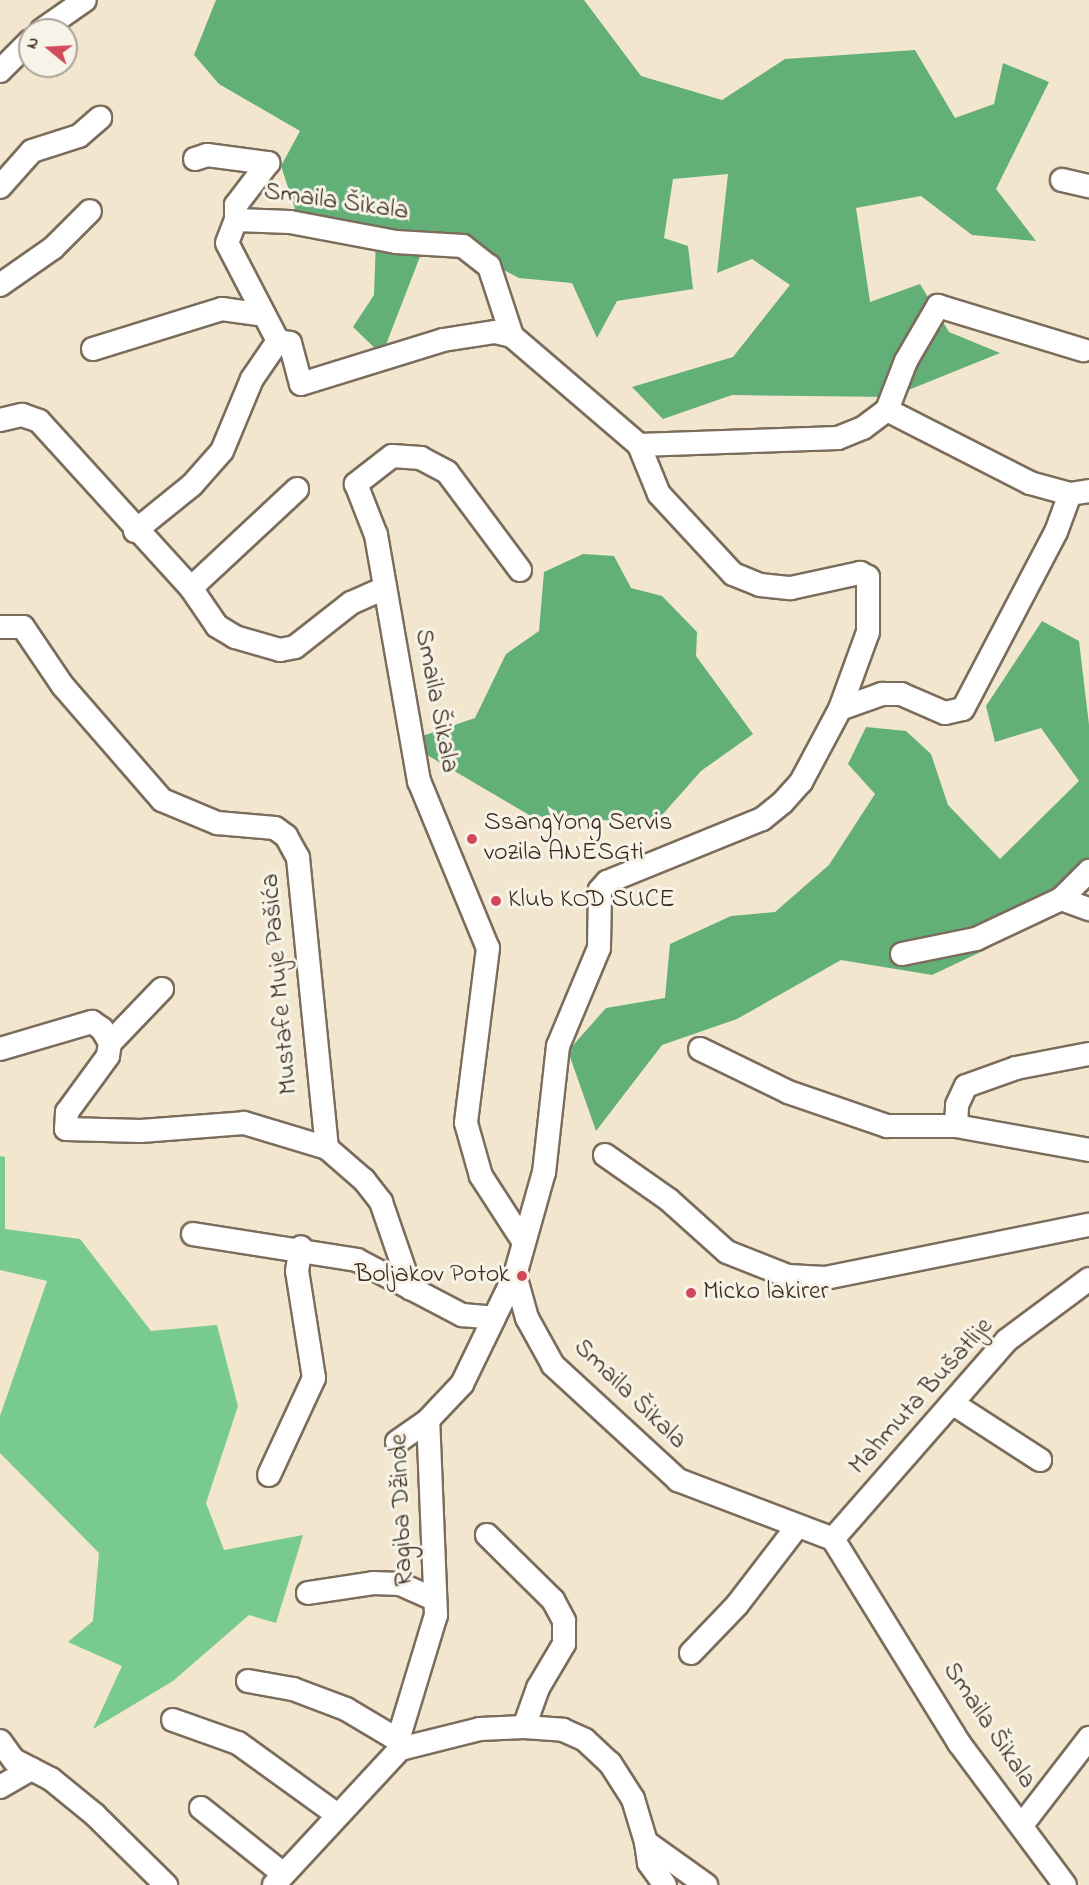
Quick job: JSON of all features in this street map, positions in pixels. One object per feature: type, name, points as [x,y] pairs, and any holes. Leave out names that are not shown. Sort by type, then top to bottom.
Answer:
[{"type":"street","points":[[59,18],[85,0]]},
{"type":"street","points":[[0,71],[18,53]]},
{"type":"street","points":[[0,187],[32,151],[79,136],[100,118]]},
{"type":"street","points":[[195,159],[207,155],[268,163],[237,205],[236,220]]},
{"type":"street","points":[[1062,180],[1089,186]]},
{"type":"street","points":[[0,285],[53,248],[90,211]]},
{"type":"street","name":"Smaila Šikala","points":[[236,220],[290,222],[396,242],[463,246],[489,266],[512,336],[495,332],[443,340],[312,384],[296,379],[290,343],[278,341],[227,243],[236,220]]},
{"type":"street","points":[[639,445],[838,438],[887,410],[910,352],[938,306],[1083,350]]},
{"type":"street","points":[[93,349],[222,309],[264,315]]},
{"type":"street","points":[[397,1442],[428,1420],[462,1383],[515,1275],[544,1172],[558,1046],[599,948],[600,890],[769,813],[801,782],[840,709],[868,632],[868,577],[860,573],[791,588],[760,585],[733,574],[659,494],[639,445],[512,336]]},
{"type":"street","points":[[135,531],[192,485],[222,451],[252,379],[278,341]]},
{"type":"street","points":[[840,709],[882,694],[901,694],[945,713],[963,709],[1056,532],[1079,493],[1030,483],[887,410]]},
{"type":"street","points":[[0,420],[22,415],[39,421],[135,531],[191,588],[217,626],[235,637],[280,650],[295,647],[351,603],[385,588]]},
{"type":"street","name":"Smaila Šikala","points":[[520,570],[447,472],[421,458],[392,456],[356,484],[376,535],[419,781],[488,948],[466,1123],[481,1176],[524,1241]]},
{"type":"street","points":[[191,588],[297,489]]},
{"type":"street","name":"Mustafe Muje Pašića","points":[[0,627],[23,627],[118,755],[162,800],[217,823],[275,828],[286,836],[298,858],[327,1148]]},
{"type":"street","points":[[902,954],[976,939],[1061,899],[1089,871]]},
{"type":"street","points":[[1061,899],[1089,909]]},
{"type":"street","points":[[0,1049],[92,1022],[110,1043],[162,988]]},
{"type":"street","name":"Mustafe Muje Pašića","points":[[110,1043],[108,1056],[67,1112],[66,1129],[141,1131],[244,1123],[327,1148],[364,1180],[381,1202],[411,1288]]},
{"type":"street","points":[[700,1049],[788,1092],[887,1126],[956,1126],[1089,1150]]},
{"type":"street","points":[[956,1126],[957,1106],[966,1086],[1016,1068],[1089,1054]]},
{"type":"street","points":[[605,1155],[669,1200],[727,1252],[788,1276],[825,1278],[1089,1225]]},
{"type":"street","points":[[193,1234],[236,1245],[301,1247],[357,1260],[462,1315],[494,1318]]},
{"type":"street","points":[[268,1475],[314,1378],[297,1271],[301,1247]]},
{"type":"street","name":"Smaila Šikala","points":[[515,1275],[527,1318],[553,1365],[645,1454],[678,1480],[716,1499],[833,1539],[958,1743],[1065,1885]]},
{"type":"street","name":"Mahmuta Bušatlije","points":[[833,1539],[1007,1340],[1089,1279]]},
{"type":"street","points":[[952,1403],[1040,1460]]},
{"type":"street","name":"Ragiba Džinde","points":[[201,1808],[278,1879],[399,1745],[434,1631],[428,1420]]},
{"type":"street","points":[[691,1653],[737,1605],[796,1528]]},
{"type":"street","points":[[487,1535],[553,1600],[564,1621],[564,1644],[524,1727]]},
{"type":"street","name":"Ragiba Džinde","points":[[308,1593],[373,1582],[400,1584],[434,1599]]},
{"type":"street","points":[[248,1681],[293,1689],[346,1709],[399,1745],[480,1729],[524,1727],[563,1731],[585,1740],[610,1763],[633,1799],[646,1842],[649,1863],[665,1885]]},
{"type":"street","points":[[173,1720],[238,1743],[336,1814]]},
{"type":"street","points":[[1022,1825],[1089,1738]]},
{"type":"street","points":[[0,1741],[14,1760],[31,1769],[95,1815],[166,1885]]},
{"type":"street","points":[[0,1787],[31,1769]]},
{"type":"street","points":[[646,1842],[706,1885]]},
{"type":"green space","points":[[216,0],[584,0],[641,76],[722,100],[785,59],[915,50],[955,118],[994,104],[1003,63],[1049,82],[996,189],[1036,241],[972,235],[921,196],[856,208],[870,302],[920,284],[949,332],[1000,353],[891,397],[732,395],[663,419],[632,387],[733,357],[790,285],[752,259],[717,273],[728,174],[673,179],[664,238],[688,246],[693,289],[617,301],[597,338],[572,283],[519,278],[464,249],[421,254],[382,355],[353,327],[374,295],[376,239],[302,230],[281,166],[300,131],[219,84],[194,55]]},
{"type":"green space","points":[[583,554],[614,556],[631,588],[662,596],[697,632],[696,656],[753,734],[701,771],[655,823],[531,816],[405,742],[475,718],[506,654],[539,631],[544,572]]},
{"type":"green space","points":[[1042,621],[1079,641],[1089,725],[1089,877],[987,949],[932,975],[841,960],[737,1019],[662,1045],[596,1131],[568,1051],[606,1008],[665,998],[670,944],[731,916],[775,912],[829,865],[875,794],[848,764],[866,727],[906,731],[931,754],[948,805],[1000,859],[1079,781],[1041,728],[995,742],[986,706]]},
{"type":"green space","points":[[0,1156],[5,1157],[5,1229],[80,1239],[151,1331],[217,1325],[238,1406],[206,1503],[224,1550],[303,1535],[276,1623],[249,1615],[173,1681],[93,1729],[122,1666],[68,1642],[93,1621],[99,1553],[0,1453],[0,1416],[47,1281],[0,1270]]},
{"type":"place","name":"SsangYong Servis vozila ANESGti","points":[[472,839]]},
{"type":"place","name":"Klub KOD SUCE","points":[[496,901]]},
{"type":"place","name":"Boljakov Potok","points":[[522,1276]]},
{"type":"place","name":"Micko lakirer","points":[[691,1293]]}]
